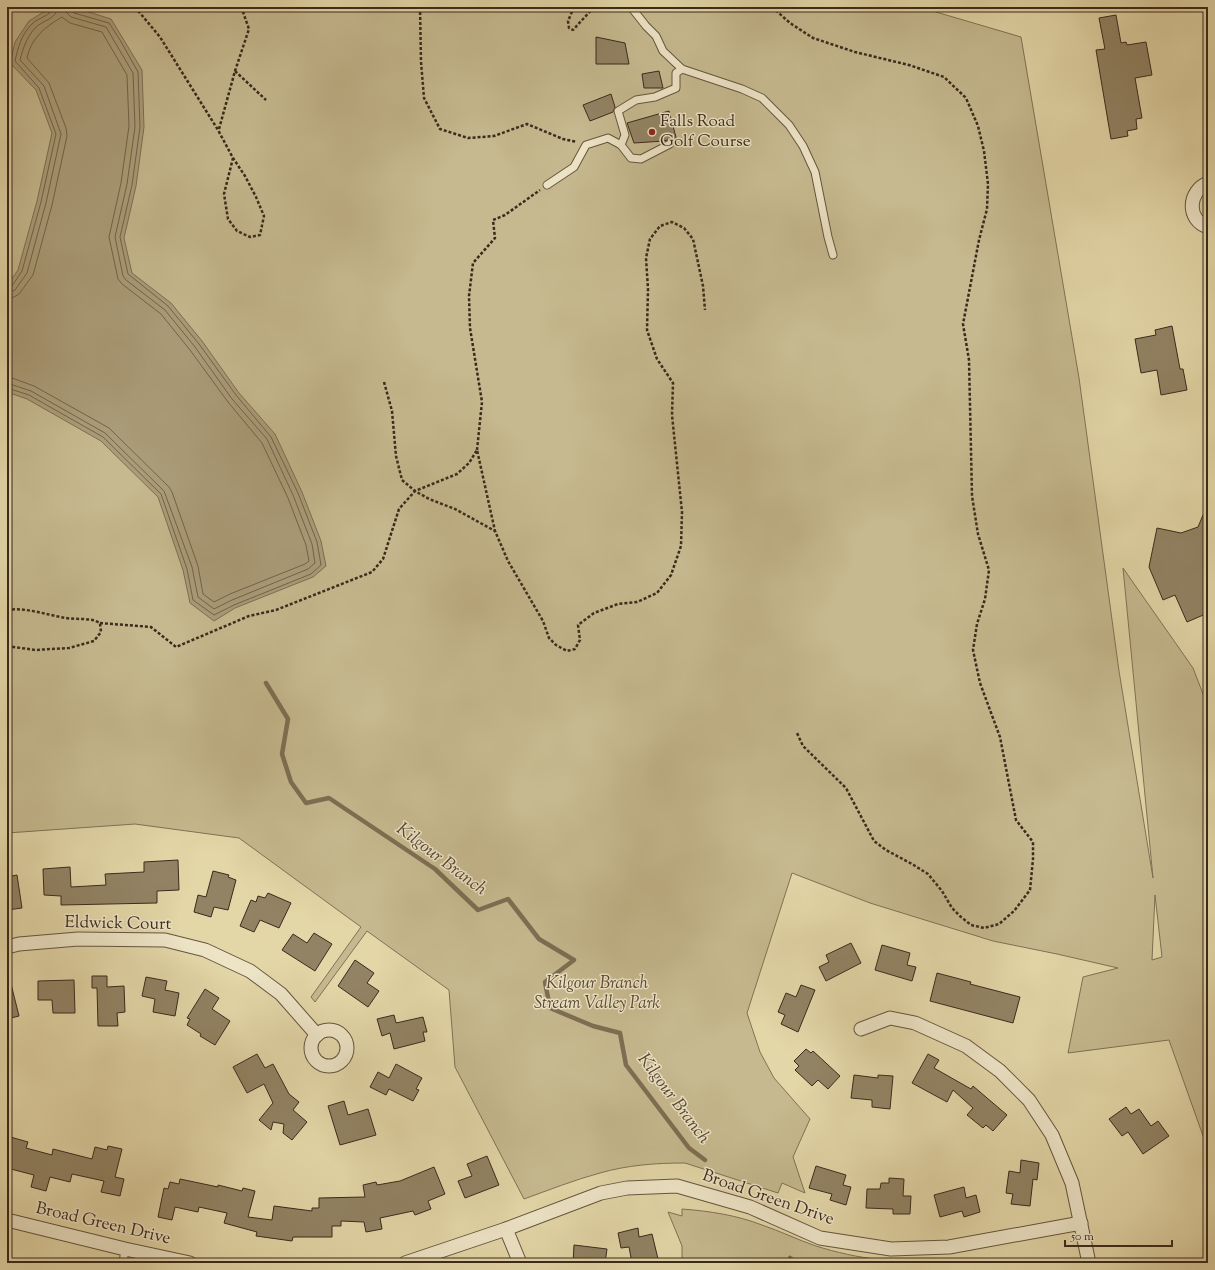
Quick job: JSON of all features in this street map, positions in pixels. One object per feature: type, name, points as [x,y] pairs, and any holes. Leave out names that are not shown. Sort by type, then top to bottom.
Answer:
[{"type":"street","points":[[1208,183],[1198,190],[1194,195],[1192,202],[1194,216],[1199,222],[1208,226]]},
{"type":"street","name":"Eldwick Court","points":[[7,947],[19,944],[78,939],[165,940],[205,950],[250,971],[281,994],[317,1035]]},
{"type":"street","points":[[861,1029],[890,1018],[915,1023],[966,1046],[1000,1071],[1029,1100],[1052,1135],[1072,1183],[1089,1263]]},
{"type":"street","name":"Broad Green Drive","points":[[405,1263],[601,1193],[626,1188],[677,1186],[750,1207],[820,1238],[891,1249],[949,1247],[1081,1223]]},
{"type":"street","name":"Broad Green Drive","points":[[7,1220],[125,1249],[190,1263]]},
{"type":"street","points":[[506,1228],[520,1263]]},
{"type":"lane","points":[[631,7],[656,36],[663,51],[682,69],[742,89],[762,98],[789,125],[804,146],[815,172],[833,255]]},
{"type":"lane","points":[[621,145],[625,135],[618,111],[636,100],[655,97],[676,88],[676,73],[682,69]]},
{"type":"lane","points":[[547,185],[574,167],[586,145],[608,138],[621,145],[631,158],[641,159],[670,144]]},
{"type":"lane","points":[[123,1263],[125,1249]]},
{"type":"path","points":[[134,7],[160,37],[245,176],[264,216],[260,235],[250,237],[237,231],[228,219],[224,194],[233,158]]},
{"type":"path","points":[[218,130],[249,28],[243,12],[239,7]]},
{"type":"path","points":[[420,7],[421,62],[424,98],[440,129],[468,138],[494,136],[527,124],[563,139],[586,145]]},
{"type":"path","points":[[574,7],[568,21],[569,28],[573,30],[594,7]]},
{"type":"path","points":[[772,7],[790,23],[813,38],[855,52],[909,65],[944,77],[966,98],[978,126],[984,151],[988,184],[987,209],[979,240],[963,324],[969,360],[972,496],[978,534],[989,570],[985,599],[977,624],[973,650],[980,683],[1000,737],[1016,820],[1033,842],[1030,890],[1014,911],[999,924],[984,928],[971,925],[952,908],[942,891],[928,874],[886,850],[874,841],[846,788],[803,746],[796,733]]},
{"type":"path","points":[[235,71],[266,100]]},
{"type":"path","points":[[547,185],[505,215],[493,220],[495,238],[473,263],[469,296],[470,328],[482,402],[476,450],[495,532],[508,561],[543,621],[549,638],[556,645],[567,651],[575,649],[580,640],[578,625],[594,613],[618,604],[637,602],[657,593],[671,574],[681,546],[682,512],[672,416],[673,383],[657,359],[647,330],[648,289],[646,258],[650,239],[660,226],[672,222],[684,228],[693,239],[702,279],[706,310]]},
{"type":"path","points":[[384,382],[392,411],[396,456],[402,480],[415,491],[455,509],[495,532]]},
{"type":"path","points":[[7,610],[12,609],[39,612],[68,619],[92,619],[100,623],[151,627],[176,647],[249,616],[276,610],[372,572],[383,559],[399,509],[415,491],[457,474],[469,463],[476,450]]},
{"type":"path","points":[[7,646],[34,650],[69,648],[94,641],[100,632],[100,623]]},
{"type":"green space","name":"Falls Road Golf Course","points":[[7,7],[919,7],[1021,37],[1079,378],[1119,671],[1153,878],[1123,568],[1193,668],[1208,707],[1208,1150],[1169,1040],[1068,1053],[1083,977],[1118,968],[993,941],[870,903],[792,873],[747,1013],[760,1052],[774,1078],[810,1119],[793,1157],[805,1193],[782,1183],[778,1193],[685,1163],[674,1163],[642,1165],[611,1170],[524,1199],[455,1067],[449,990],[367,931],[315,1002],[311,997],[361,927],[239,838],[135,824],[7,833]],"holes":[[[1155,895],[1162,957],[1152,960]]]},
{"type":"green space","points":[[682,1209],[732,1216],[769,1227],[802,1241],[832,1251],[880,1260],[929,1261],[945,1259],[947,1263],[682,1263],[682,1246],[668,1212],[682,1216]]},
{"type":"water","points":[[50,8],[79,9],[111,19],[142,70],[144,127],[136,186],[124,238],[132,273],[171,303],[202,341],[239,393],[275,434],[302,492],[321,541],[326,566],[313,577],[235,608],[214,621],[190,603],[183,570],[158,497],[101,441],[27,399],[7,392],[7,286],[18,270],[37,201],[52,133],[36,90],[10,63],[15,42],[29,21]]},
{"type":"building","points":[[1116,15],[1121,43],[1126,42],[1127,45],[1146,42],[1152,75],[1135,78],[1142,118],[1136,119],[1137,129],[1127,131],[1128,136],[1111,139],[1096,50],[1105,49],[1099,18]]},
{"type":"building","points":[[596,37],[625,43],[629,64],[596,64]]},
{"type":"building","name":"Falls Road Golf Course","points":[[659,71],[663,88],[644,88],[642,74]]},
{"type":"building","name":"Falls Road Golf Course","points":[[611,94],[615,107],[613,112],[590,121],[583,105]]},
{"type":"building","name":"Falls Road Golf Course","points":[[669,111],[677,141],[670,139],[664,141],[634,143],[627,123]]},
{"type":"building","points":[[1172,326],[1180,369],[1183,369],[1187,390],[1161,395],[1157,370],[1141,373],[1135,339],[1156,335],[1155,330]]},
{"type":"building","points":[[1208,503],[1208,613],[1187,622],[1175,595],[1163,600],[1149,567],[1157,528],[1181,533],[1198,527]]},
{"type":"building","points":[[178,860],[179,890],[157,891],[157,903],[61,905],[61,896],[44,895],[43,869],[70,867],[71,887],[106,885],[105,874],[144,872],[144,862]]},
{"type":"building","points":[[213,871],[229,875],[228,877],[236,880],[228,910],[214,907],[211,917],[194,912],[198,895],[206,897]]},
{"type":"building","points":[[17,875],[22,908],[7,910],[7,877]]},
{"type":"building","points":[[268,893],[291,903],[279,928],[260,920],[254,932],[240,926],[251,900],[256,902],[258,896],[265,898]]},
{"type":"building","points":[[314,933],[332,944],[315,971],[282,950],[293,934],[307,943]]},
{"type":"building","points":[[851,943],[861,963],[826,981],[819,967],[829,962],[826,955]]},
{"type":"building","points":[[882,945],[910,953],[907,965],[916,967],[912,981],[875,970]]},
{"type":"building","points":[[355,960],[374,973],[367,983],[379,991],[368,1007],[338,986]]},
{"type":"building","points":[[937,973],[971,982],[970,984],[1020,997],[1013,1023],[930,1001]]},
{"type":"building","points":[[92,976],[107,976],[107,987],[124,986],[125,1012],[117,1013],[118,1026],[98,1026],[97,988],[92,988]]},
{"type":"building","points":[[146,977],[167,981],[165,990],[179,993],[175,1016],[153,1012],[155,999],[142,996]]},
{"type":"building","points":[[74,980],[75,1013],[53,1013],[52,1000],[38,1000],[38,981]]},
{"type":"building","points":[[11,984],[19,1016],[7,1019],[7,985]]},
{"type":"building","points":[[801,985],[815,990],[798,1032],[781,1024],[785,1015],[778,1012],[786,993],[796,997]]},
{"type":"building","points":[[205,989],[219,998],[212,1009],[230,1021],[215,1045],[200,1036],[201,1034],[187,1025],[190,1019],[187,1018]]},
{"type":"building","points":[[394,1015],[396,1023],[423,1017],[427,1032],[423,1032],[425,1041],[394,1049],[390,1033],[382,1036],[377,1019]]},
{"type":"building","points":[[806,1049],[811,1053],[813,1051],[840,1076],[828,1089],[818,1080],[812,1086],[795,1070],[799,1066],[794,1061]]},
{"type":"building","points":[[257,1054],[265,1068],[273,1064],[289,1094],[299,1102],[293,1110],[307,1122],[292,1140],[283,1133],[284,1124],[273,1122],[271,1130],[259,1120],[273,1103],[264,1084],[247,1093],[233,1067]]},
{"type":"building","points":[[928,1054],[939,1060],[934,1068],[971,1089],[973,1086],[1007,1115],[993,1131],[986,1125],[983,1128],[967,1115],[973,1108],[953,1090],[947,1102],[912,1083]]},
{"type":"building","points":[[396,1064],[422,1078],[416,1089],[419,1090],[413,1101],[389,1089],[386,1095],[370,1087],[378,1072],[389,1078]]},
{"type":"building","points":[[854,1075],[878,1078],[878,1075],[893,1076],[890,1109],[872,1107],[872,1100],[851,1098]]},
{"type":"building","points":[[344,1101],[348,1115],[368,1109],[376,1135],[340,1145],[328,1106]]},
{"type":"building","points":[[1126,1107],[1131,1114],[1139,1109],[1151,1126],[1158,1121],[1169,1136],[1143,1154],[1128,1132],[1122,1136],[1109,1119]]},
{"type":"building","points":[[7,1136],[28,1142],[26,1148],[52,1155],[53,1149],[92,1159],[95,1147],[107,1150],[108,1146],[122,1149],[115,1177],[124,1179],[120,1196],[101,1192],[104,1181],[72,1174],[70,1182],[50,1177],[46,1191],[31,1187],[34,1175],[7,1168]]},
{"type":"building","points":[[487,1156],[499,1185],[465,1198],[458,1181],[472,1176],[467,1164]]},
{"type":"building","points":[[1021,1160],[1039,1163],[1037,1180],[1033,1179],[1030,1206],[1011,1204],[1013,1194],[1006,1193],[1009,1171],[1020,1173]]},
{"type":"building","points":[[816,1166],[846,1175],[843,1185],[851,1187],[846,1205],[830,1200],[832,1194],[809,1188]]},
{"type":"building","points":[[434,1167],[445,1194],[428,1201],[431,1209],[415,1215],[413,1211],[380,1218],[382,1229],[366,1232],[364,1222],[341,1221],[341,1226],[332,1226],[332,1237],[293,1237],[292,1241],[256,1236],[257,1232],[224,1223],[227,1213],[199,1207],[198,1212],[175,1207],[172,1220],[158,1217],[164,1188],[168,1189],[170,1182],[179,1184],[180,1179],[218,1187],[218,1185],[242,1191],[243,1188],[255,1191],[248,1217],[272,1220],[274,1206],[312,1211],[312,1208],[319,1208],[319,1198],[365,1197],[363,1185],[376,1182],[377,1185],[400,1181]]},
{"type":"building","points":[[889,1178],[904,1179],[903,1196],[911,1196],[910,1214],[893,1214],[893,1209],[866,1208],[867,1189],[880,1189],[881,1183],[889,1183]]},
{"type":"building","points":[[964,1187],[966,1198],[976,1195],[980,1212],[964,1217],[962,1211],[940,1217],[934,1195]]},
{"type":"building","points":[[638,1228],[639,1237],[652,1234],[659,1263],[632,1263],[629,1247],[621,1248],[618,1233]]},
{"type":"building","points":[[574,1245],[607,1249],[605,1263],[573,1263]]},
{"type":"waterway","name":"Kilgour Branch","points":[[266,683],[288,719],[282,754],[291,782],[306,803],[329,798],[435,869],[478,910],[508,899],[539,939],[574,960],[545,982],[550,1008],[593,1026],[620,1033],[626,1065],[689,1148],[705,1160]]},
{"type":"waterway","name":"Kilgour Branch","points":[[790,1258],[797,1263]]},
{"type":"place","name":"Falls Road Golf Course","points":[[652,132]]},
{"type":"park label","name":"Kilgour Branch Stream Valley Park","points":[[597,994]]}]
